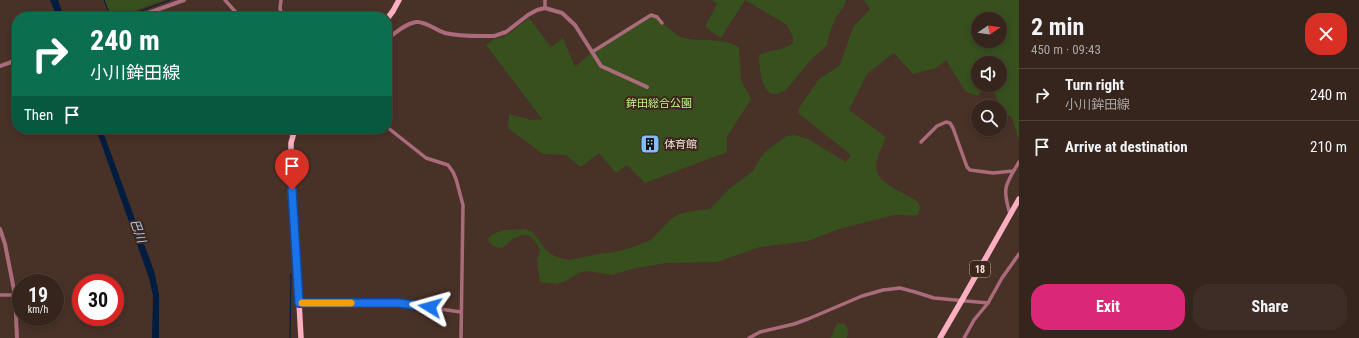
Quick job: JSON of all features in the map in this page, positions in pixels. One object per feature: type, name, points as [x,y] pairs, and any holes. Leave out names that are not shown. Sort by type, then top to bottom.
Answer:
[{"type":"main road","points":[[392,12],[399,0]]},
{"type":"main road","points":[[294,134],[291,158],[301,338]]},
{"type":"main road","name":"18","points":[[940,338],[1019,199]]},
{"type":"street","points":[[151,12],[184,0]]},
{"type":"street","points":[[225,0],[236,12]]},
{"type":"street","points":[[281,0],[281,12]]},
{"type":"street","points":[[545,0],[545,8]]},
{"type":"street","points":[[392,35],[406,25],[418,22],[422,22],[440,31],[455,35],[500,35],[532,13],[545,8],[567,16],[575,25],[601,66],[647,87]]},
{"type":"street","points":[[592,52],[651,15],[657,17],[662,23]]},
{"type":"street","points":[[0,66],[12,62]]},
{"type":"street","points":[[921,142],[937,126],[946,122],[950,123],[954,128],[967,167],[970,170],[993,173],[1013,172]]},
{"type":"street","points":[[392,131],[426,158],[448,165],[453,172],[463,205],[461,338]]},
{"type":"street","points":[[291,134],[292,139]]},
{"type":"street","points":[[1010,215],[1004,191],[1019,162]]},
{"type":"street","points":[[0,229],[5,244],[12,280]]},
{"type":"street","points":[[964,338],[974,320],[988,303],[1002,278],[1019,254]]},
{"type":"street","points":[[749,338],[760,332],[808,319],[874,291],[900,288],[934,298],[988,303]]},
{"type":"street","points":[[0,295],[12,295]]},
{"type":"street","points":[[299,303],[398,303],[461,312]]},
{"type":"street","points":[[16,326],[17,338]]},
{"type":"green space","points":[[105,0],[164,0],[131,12],[109,12]]},
{"type":"green space","points":[[712,0],[745,0],[721,38],[705,27],[717,4]]},
{"type":"green space","points":[[745,0],[846,0],[833,25],[827,45],[811,60],[786,90],[778,94],[771,93],[767,90],[764,84],[761,77],[759,55],[789,46],[793,43],[793,37],[787,25]]},
{"type":"green space","points":[[864,0],[1019,0],[1019,141],[1012,117],[1007,115],[1007,100],[997,100],[994,92],[1007,92],[1007,56],[971,56],[971,92],[982,92],[977,96],[965,91],[946,60],[936,68],[913,74],[894,53],[867,74],[849,110],[886,137],[877,159],[876,167],[878,173],[881,179],[887,184],[918,202],[920,206],[919,214],[913,216],[894,215],[839,229],[808,241],[760,247],[717,262],[666,263],[632,269],[612,275],[588,271],[579,273],[564,282],[556,284],[540,282],[537,260],[540,250],[536,242],[528,235],[520,236],[512,240],[502,248],[493,246],[490,243],[488,239],[491,235],[503,230],[525,229],[533,232],[546,250],[556,257],[569,260],[616,252],[633,247],[651,240],[671,219],[679,214],[709,209],[729,189],[752,172],[767,150],[787,136],[795,135],[808,139],[846,162],[851,155],[798,113],[799,108],[819,79],[839,66],[853,27],[870,9]]},
{"type":"green space","name":"鉾田総合公園","points":[[651,15],[681,37],[713,40],[729,43],[739,47],[741,80],[751,99],[727,137],[727,152],[645,183],[627,165],[616,173],[599,153],[581,167],[566,155],[543,154],[508,128],[509,114],[531,120],[542,119],[486,45],[494,39],[509,34],[529,18],[551,47],[563,38],[575,67],[592,52]]},
{"type":"green space","points":[[837,323],[845,324],[848,330],[847,338],[831,338]]},
{"type":"water","points":[[50,0],[58,0],[62,12],[55,12]]},
{"type":"water","name":"巴川","points":[[98,134],[104,134],[154,271],[159,294],[159,338],[152,338],[153,296],[149,278]]},
{"type":"waterway","points":[[104,0],[108,12]]},
{"type":"waterway","points":[[138,12],[170,0]]},
{"type":"waterway","points":[[290,338],[291,274]]},
{"type":"slow traffic","points":[[302,303],[351,303]]},
{"type":"place","name":"体育館","points":[[650,144]]},
{"type":"route","points":[[292,190],[299,303],[398,303],[430,307]]}]
